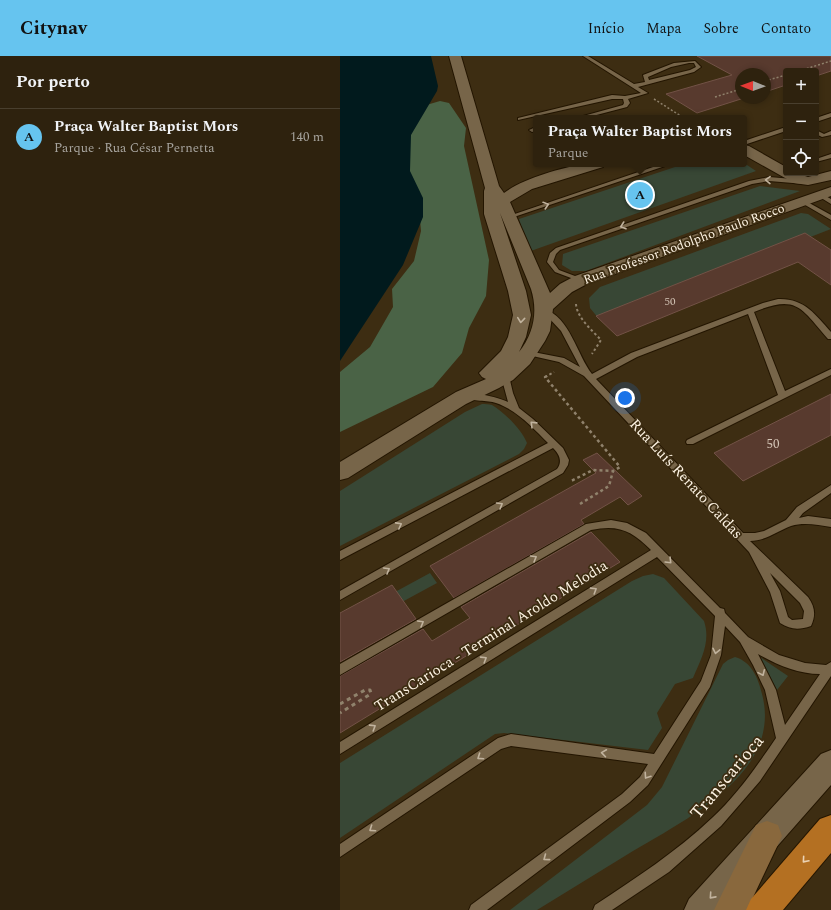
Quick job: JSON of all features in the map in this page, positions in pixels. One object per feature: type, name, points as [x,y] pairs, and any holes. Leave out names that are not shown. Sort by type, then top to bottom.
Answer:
[{"type":"highway","points":[[762,910],[831,830]]},
{"type":"main road","points":[[730,910],[767,836]]},
{"type":"street","points":[[340,472],[461,397],[508,354],[517,337],[522,316],[521,303],[492,214],[492,187],[455,56]]},
{"type":"street","points":[[747,151],[794,178],[806,182],[814,182],[831,175]]},
{"type":"street","points":[[492,214],[503,200],[522,188],[588,167]]},
{"type":"street","points":[[461,397],[485,388],[505,376],[528,353],[538,336],[544,309],[540,291],[503,200],[492,187]]},
{"type":"street","name":"Rua Professor Rodolpho Paulo Rocco","points":[[544,309],[566,288],[581,280],[802,201],[827,196]]},
{"type":"street","points":[[700,910],[831,764]]},
{"type":"lane","points":[[585,56],[645,93]]},
{"type":"lane","points":[[634,86],[648,83],[692,71],[699,67],[696,62],[687,61],[664,67],[645,76],[648,83]]},
{"type":"lane","points":[[537,115],[612,97],[625,98],[645,93]]},
{"type":"lane","points":[[590,115],[625,106],[628,103],[625,98]]},
{"type":"lane","points":[[819,119],[831,115]]},
{"type":"lane","points":[[520,119],[533,116]]},
{"type":"lane","points":[[747,142],[783,130]]},
{"type":"lane","points":[[819,134],[824,136],[831,133]]},
{"type":"lane","points":[[819,160],[831,156]]},
{"type":"lane","points":[[509,217],[659,167]]},
{"type":"lane","points":[[581,280],[557,271],[550,262],[553,253],[558,249],[750,182],[770,179],[794,183],[806,182]]},
{"type":"lane","points":[[802,201],[831,218]]},
{"type":"lane","points":[[589,376],[634,355],[750,311],[766,303],[777,301],[797,303],[803,306],[831,337]]},
{"type":"lane","name":"Rua Luís Renato Caldas","points":[[544,309],[552,316],[567,336],[589,376],[752,549],[804,600],[810,608],[810,616],[807,623],[799,625],[790,624],[784,620],[775,591],[752,549]]},
{"type":"lane","points":[[750,311],[783,396]]},
{"type":"lane","name":"Rua Luís Renato Caldas","points":[[528,353],[561,360],[589,376]]},
{"type":"lane","points":[[690,442],[831,372]]},
{"type":"lane","points":[[505,376],[509,393],[516,408]]},
{"type":"lane","points":[[340,596],[560,471],[565,462],[564,457],[554,444],[516,408],[490,397],[461,397]]},
{"type":"lane","points":[[340,556],[554,444]]},
{"type":"lane","points":[[789,523],[800,510],[831,488]]},
{"type":"lane","points":[[741,537],[755,537],[766,534],[789,523],[808,520],[831,523]]},
{"type":"lane","points":[[340,670],[589,527],[604,523],[615,523],[629,527],[643,536],[720,612],[744,639],[770,690],[782,738]]},
{"type":"lane","name":"TransCarioca - Terminal Aroldo Melodia","points":[[340,748],[658,550]]},
{"type":"lane","points":[[476,910],[626,798],[644,781],[706,683],[716,654],[720,612]]},
{"type":"lane","points":[[744,639],[778,660],[797,667],[814,670],[829,669]]},
{"type":"lane","name":"Transcarioca","points":[[605,908],[664,867],[717,822],[756,777],[829,669]]},
{"type":"lane","points":[[340,850],[498,744],[511,740],[657,760]]},
{"type":"path","points":[[809,68],[831,61]]},
{"type":"path","points":[[771,79],[783,76]]},
{"type":"path","points":[[715,97],[735,91]]},
{"type":"path","points":[[645,93],[679,115]]},
{"type":"path","points":[[576,302],[575,308],[601,340],[592,354]]},
{"type":"path","points":[[545,376],[620,467],[613,471],[593,470],[569,482]]},
{"type":"path","points":[[580,504],[609,486],[613,471]]},
{"type":"path","points":[[340,704],[365,690],[370,690],[371,693],[369,695],[340,713]]},
{"type":"green space","points":[[440,101],[449,103],[466,128],[464,146],[489,260],[486,296],[469,328],[462,353],[433,387],[340,432],[340,372],[370,347],[393,307],[392,289],[414,261],[421,231],[419,209],[398,165],[423,106]]},
{"type":"green space","points":[[747,165],[756,171],[528,252],[519,219],[675,167],[747,167]]},
{"type":"green space","points":[[760,186],[800,191],[586,271],[572,271],[562,265],[563,254]]},
{"type":"green space","points":[[801,213],[808,214],[831,229],[599,319],[590,308],[589,298],[600,287]]},
{"type":"green space","points":[[482,404],[492,405],[497,408],[512,422],[525,438],[527,443],[519,454],[340,546],[340,491],[465,412]]},
{"type":"green space","points":[[430,573],[437,583],[402,602],[395,592]]},
{"type":"green space","points":[[653,574],[664,578],[704,621],[706,629],[706,643],[693,678],[675,684],[657,713],[662,728],[648,750],[504,733],[495,734],[340,838],[340,763],[632,581],[643,576]]},
{"type":"green space","points":[[757,655],[788,676],[777,690]]},
{"type":"green space","points":[[735,657],[746,663],[756,677],[762,694],[765,722],[758,747],[745,770],[726,790],[703,808],[537,910],[510,910],[647,805],[662,787],[723,664]]},
{"type":"water","points":[[340,56],[431,56],[438,86],[437,91],[411,135],[410,171],[423,198],[423,217],[403,265],[340,361]]},
{"type":"building","points":[[697,56],[831,56],[831,71],[819,75],[819,68],[783,68],[783,86],[771,90],[771,68],[735,68],[735,101],[697,113],[666,94],[732,75]]},
{"type":"building","points":[[805,233],[831,250],[831,285],[798,262],[617,336],[596,316]]},
{"type":"building","points":[[831,394],[831,435],[743,481],[714,453]]},
{"type":"building","points":[[597,453],[642,496],[628,505],[620,497],[581,520],[584,524],[454,598],[430,566],[596,473],[583,460]]},
{"type":"building","points":[[591,532],[620,562],[340,733],[340,676],[423,629],[432,641],[470,618],[461,607]]},
{"type":"building","points":[[392,585],[416,619],[340,662],[340,613]]},
{"type":"place","name":"Praça Walter Baptist Mors","points":[[640,195]]}]
